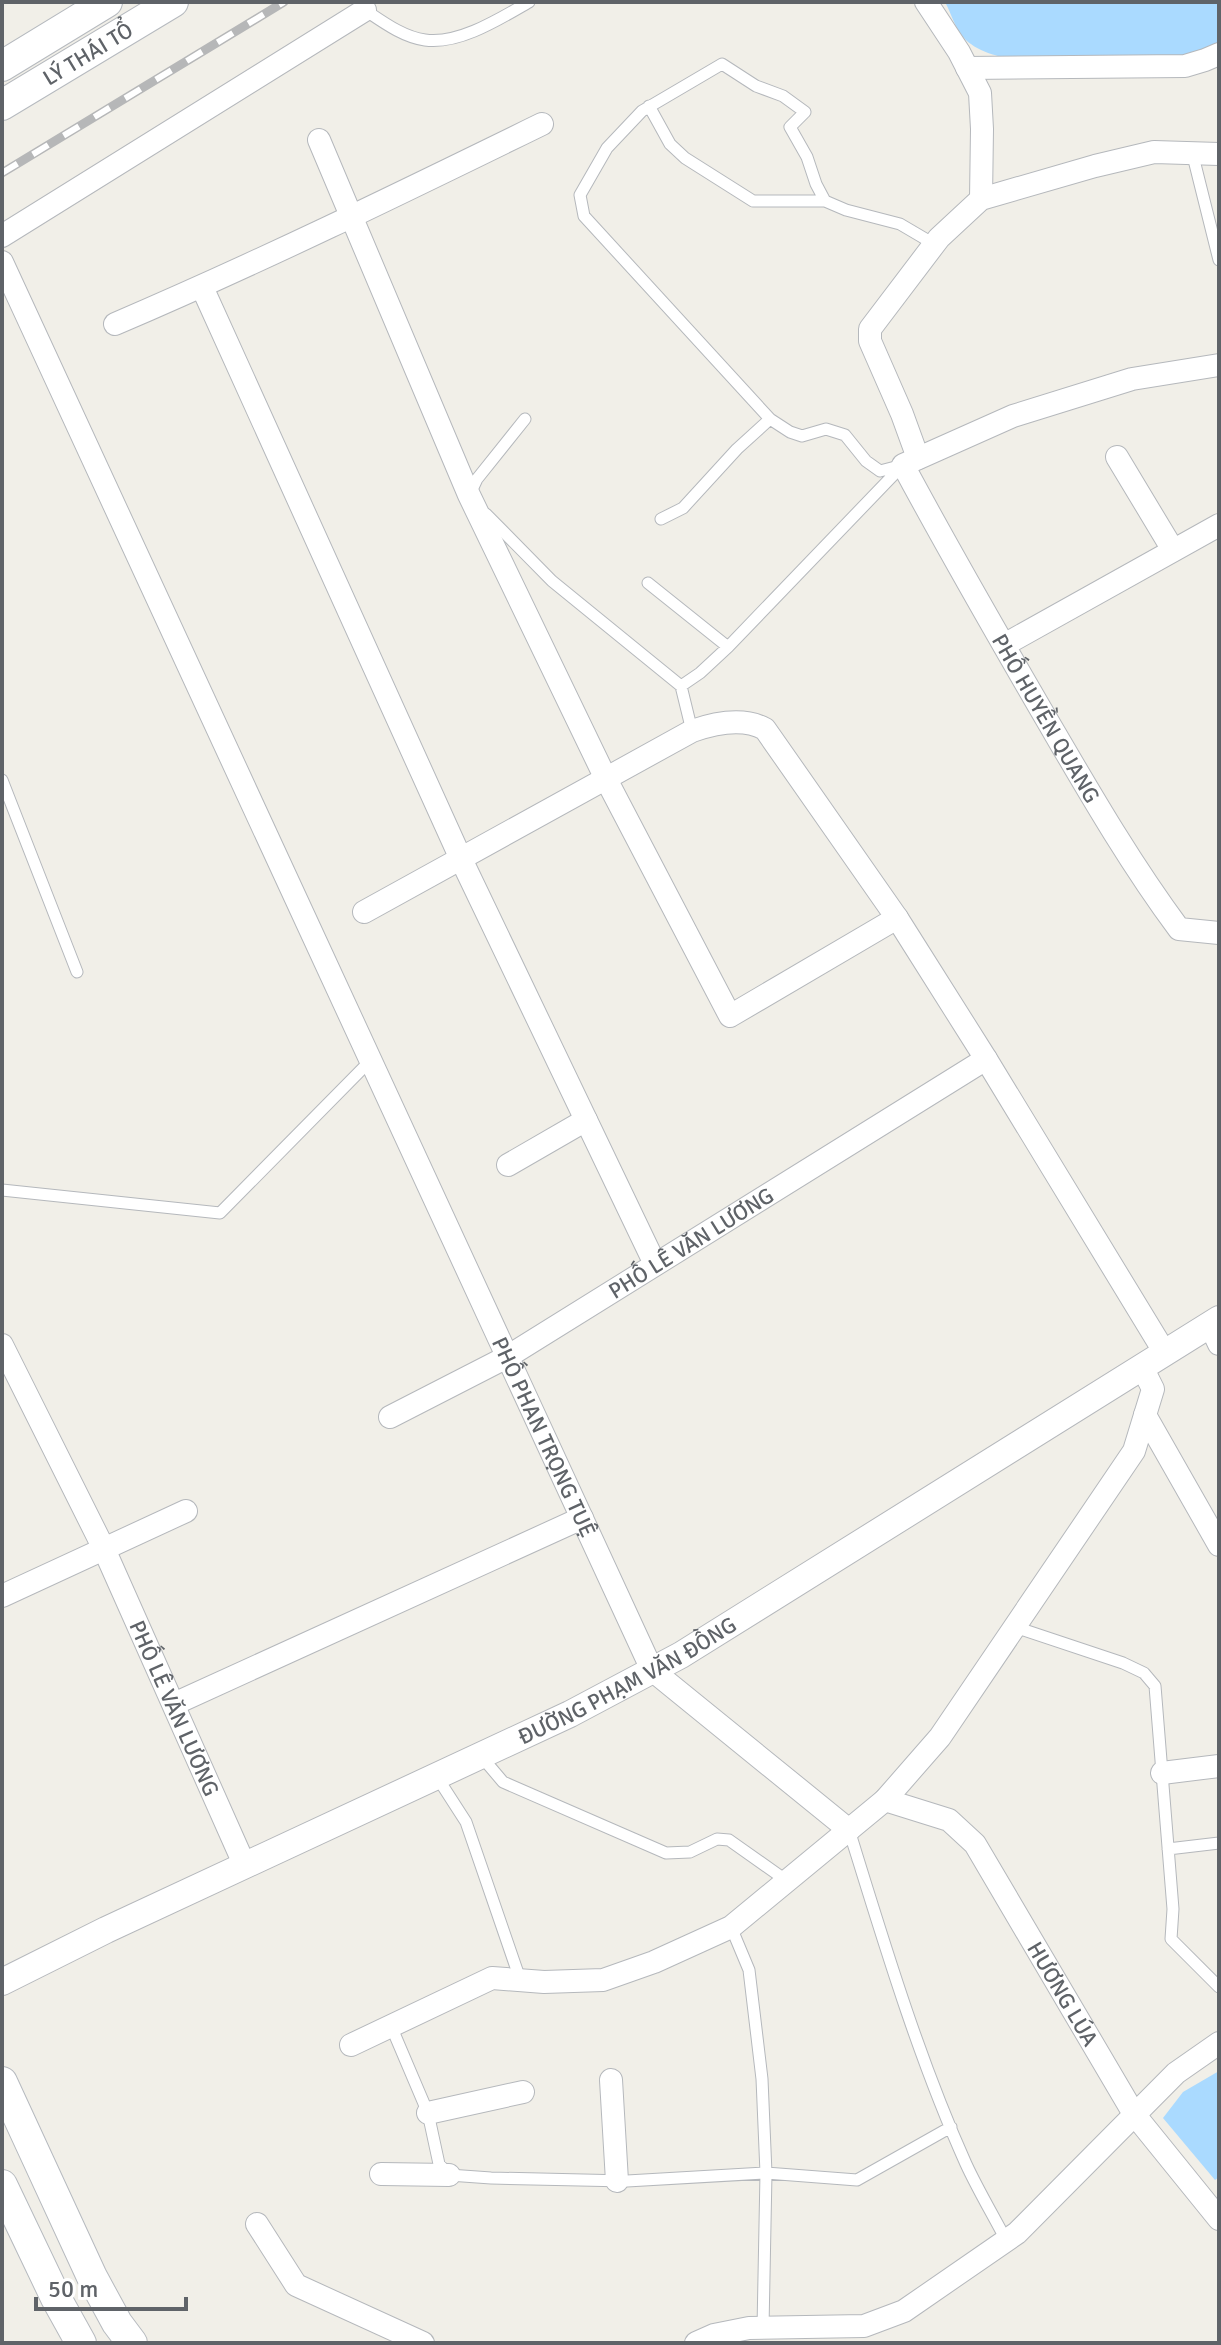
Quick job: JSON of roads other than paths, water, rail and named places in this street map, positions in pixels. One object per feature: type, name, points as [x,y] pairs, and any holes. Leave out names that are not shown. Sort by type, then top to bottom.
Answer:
[{"type":"main road","name":"LÝ THÁI TỔ","points":[[2,66],[107,2]]},
{"type":"main road","name":"LÝ THÁI TỔ","points":[[2,105],[173,2]]},
{"type":"main road","points":[[2,2082],[66,2224],[117,2323],[132,2343]]},
{"type":"main road","points":[[2,2185],[81,2343]]},
{"type":"main road","points":[[29,2241],[66,2224]]},
{"type":"street","points":[[926,2],[980,93],[981,199]]},
{"type":"street","points":[[2,236],[365,10]]},
{"type":"street","points":[[967,68],[1185,66],[1219,54]]},
{"type":"street","points":[[115,324],[352,217],[542,124]]},
{"type":"street","points":[[319,140],[469,495],[606,779],[730,1016],[897,918]]},
{"type":"street","points":[[934,244],[981,199],[1154,152],[1219,154]]},
{"type":"street","name":"PHỐ HUYỀN QUANG","points":[[934,244],[870,329],[870,341],[902,414],[910,461],[1004,645],[1065,751],[1161,905],[1179,929],[1219,933]]},
{"type":"street","name":"PHỐ PHAN TRỌNG TUỆ","points":[[2,262],[652,1670]]},
{"type":"street","points":[[202,287],[461,859],[655,1264]]},
{"type":"street","points":[[910,461],[1013,416],[1132,379],[1219,365]]},
{"type":"street","points":[[1117,457],[1173,550]]},
{"type":"street","points":[[1004,645],[1219,525]]},
{"type":"street","points":[[351,2045],[492,1978],[544,1982],[603,1980],[654,1962],[731,1927],[885,1800],[940,1737],[1134,1451],[1153,1389],[1154,1360],[986,1059],[897,918],[765,729],[751,723],[715,723],[692,731],[364,912]]},
{"type":"street","name":"PHỐ LÊ VĂN LƯƠNG","points":[[390,1417],[507,1357],[986,1059]]},
{"type":"street","points":[[508,1165],[586,1120]]},
{"type":"street","name":"ĐƯỜNG PHẠM VĂN ĐỒNG","points":[[2,1982],[106,1930],[570,1714],[681,1655],[1154,1360],[1216,1329]]},
{"type":"street","name":"PHỐ LÊ VĂN LƯƠNG","points":[[2,1345],[104,1549],[245,1866]]},
{"type":"street","points":[[1145,1415],[1219,1545]]},
{"type":"street","points":[[2,1596],[186,1511]]},
{"type":"street","points":[[174,1704],[582,1518]]},
{"type":"street","points":[[652,1670],[849,1830]]},
{"type":"street","points":[[1162,1773],[1219,1766]]},
{"type":"street","name":"HƯƠNG LÚA","points":[[885,1800],[949,1820],[975,1844],[1134,2114],[1212,2198],[1219,2219]]},
{"type":"street","points":[[696,2343],[714,2335],[749,2328],[763,2328],[789,2335],[864,2326],[904,2311],[1017,2233],[1176,2073],[1219,2043]]},
{"type":"street","points":[[611,2080],[617,2181]]},
{"type":"street","points":[[428,2113],[523,2092]]},
{"type":"street","points":[[381,2174],[449,2175]]},
{"type":"street","points":[[257,2224],[296,2285],[423,2343]]},
{"type":"lane","points":[[365,10],[404,34],[426,40],[441,40],[488,26],[529,2]]},
{"type":"lane","points":[[825,201],[807,157],[790,127],[805,112],[783,96],[756,86],[722,64],[642,111],[607,148],[580,195],[584,216],[770,419],[802,436],[826,429],[845,435],[866,461],[880,471],[910,461]]},
{"type":"lane","points":[[649,106],[677,151],[753,201],[825,201],[846,210],[900,224],[934,244]]},
{"type":"lane","points":[[1192,152],[1219,260]]},
{"type":"lane","points":[[525,419],[477,479],[469,495],[552,581],[681,686],[692,731]]},
{"type":"lane","points":[[661,519],[683,508],[737,449],[770,419]]},
{"type":"lane","points":[[681,686],[728,647],[910,461]]},
{"type":"lane","points":[[648,583],[728,647]]},
{"type":"lane","points":[[2,780],[77,972]]},
{"type":"lane","points":[[2,1190],[220,1213],[370,1061]]},
{"type":"lane","points":[[1015,1627],[1123,1663],[1144,1673],[1155,1686],[1173,1909],[1171,1939],[1219,1987]]},
{"type":"lane","points":[[480,1756],[503,1782],[666,1853],[690,1852],[717,1839],[729,1840],[787,1881]]},
{"type":"lane","points":[[437,1776],[466,1822],[520,1979]]},
{"type":"lane","points":[[849,1830],[897,1983],[951,2127],[967,2166],[1006,2240]]},
{"type":"lane","points":[[1168,1849],[1219,1843]]},
{"type":"lane","points":[[731,1927],[749,1970],[762,2079],[766,2173],[763,2328]]},
{"type":"lane","points":[[391,2026],[428,2113],[439,2164],[449,2175],[617,2181],[766,2173],[857,2180],[951,2127]]},
{"type":"water","points":[[945,2],[1219,2],[1219,47],[1182,58],[1022,62],[975,47],[963,37]]},
{"type":"water","points":[[1219,2071],[1219,2177],[1215,2180],[1163,2118],[1183,2092]]},
{"type":"railway","points":[[2,173],[284,2]]}]
